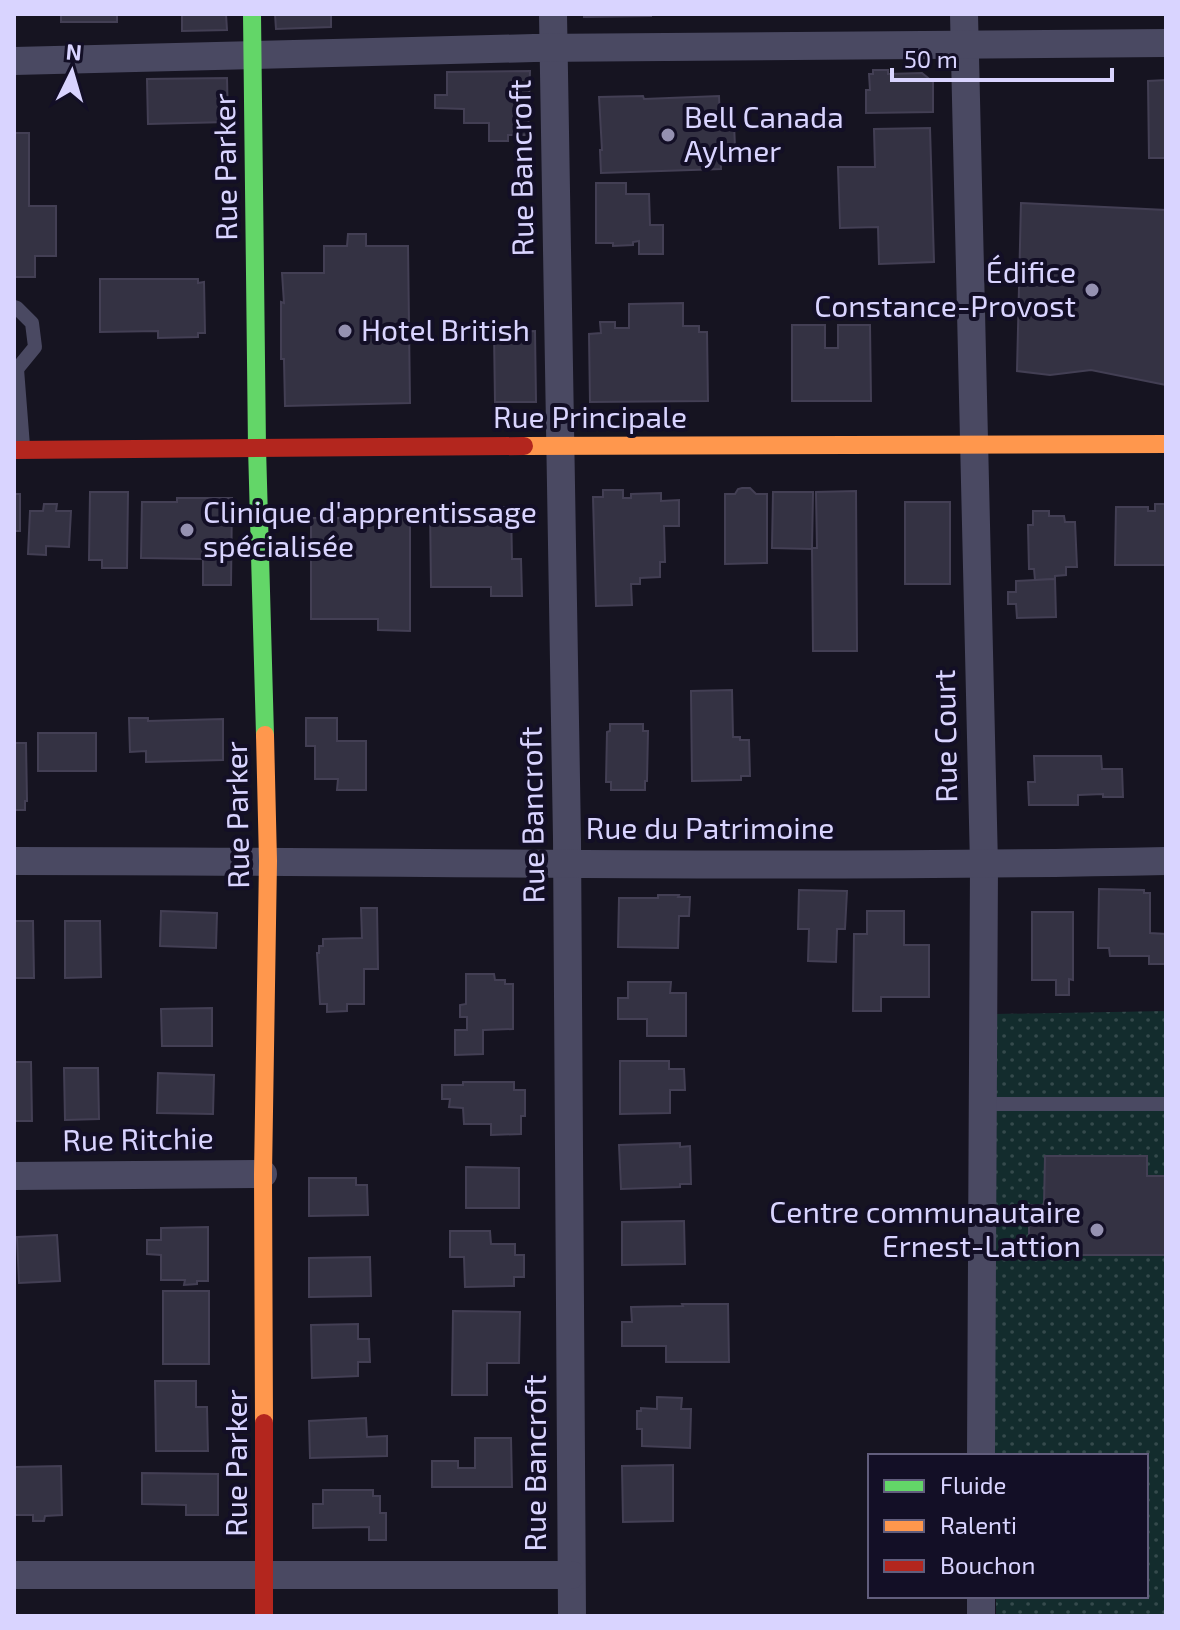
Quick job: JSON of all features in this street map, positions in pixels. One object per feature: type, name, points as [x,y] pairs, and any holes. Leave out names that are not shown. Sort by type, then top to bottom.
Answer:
[{"type":"street","name":"Rue Parker","points":[[252,14],[257,447],[268,861],[263,1174],[264,1616]]},
{"type":"street","name":"Rue Bancroft","points":[[553,14],[567,863],[572,1616]]},
{"type":"street","name":"Rue Court","points":[[964,14],[984,865],[981,1454]]},
{"type":"street","points":[[14,61],[554,47],[1166,43]]},
{"type":"street","name":"Rue Principale","points":[[19,450],[1166,444]]},
{"type":"street","name":"Rue du Patrimoine","points":[[14,861],[984,865],[1166,861]]},
{"type":"street","name":"Rue Ritchie","points":[[14,1176],[263,1174]]},
{"type":"street","points":[[14,1575],[571,1575]]},
{"type":"lane","points":[[14,307],[32,323],[35,347],[15,369],[19,450]]},
{"type":"lane","points":[[982,1104],[1166,1104]]},
{"type":"green space","points":[[1166,1011],[1166,1616],[996,1616],[996,1598],[1148,1598],[1148,1454],[995,1454],[995,1014]]},
{"type":"building","points":[[61,14],[117,14],[117,22],[61,22]]},
{"type":"building","points":[[182,14],[226,14],[227,30],[182,31]]},
{"type":"building","points":[[275,14],[331,14],[331,27],[276,29]]},
{"type":"building","points":[[584,14],[651,14],[651,16],[584,17]]},
{"type":"building","points":[[873,70],[888,70],[888,74],[922,73],[933,82],[933,112],[866,113],[866,90],[870,90],[869,74],[873,74]]},
{"type":"building","points":[[530,71],[528,135],[508,135],[508,141],[489,141],[489,123],[464,123],[464,109],[435,108],[435,95],[447,95],[447,72]]},
{"type":"building","points":[[227,78],[228,122],[148,124],[147,79]]},
{"type":"building","points":[[1166,80],[1166,158],[1149,158],[1148,81]]},
{"type":"building","name":"Bell Canada Aylmer","points":[[643,96],[644,99],[719,96],[720,124],[734,124],[735,147],[720,148],[721,169],[601,173],[599,97]]},
{"type":"building","points":[[930,128],[934,262],[879,264],[878,227],[840,228],[838,167],[875,167],[874,129]]},
{"type":"building","points":[[14,133],[29,133],[29,206],[56,206],[56,256],[35,256],[35,277],[15,277]]},
{"type":"building","points":[[596,183],[626,183],[626,194],[649,194],[650,225],[663,225],[663,254],[639,254],[639,241],[633,242],[633,245],[613,246],[613,243],[596,243]]},
{"type":"building","name":"Édifice Constance-Provost","points":[[1021,203],[1166,210],[1166,385],[1091,370],[1050,375],[1017,371]]},
{"type":"building","name":"Hotel British","points":[[348,234],[366,234],[366,246],[408,246],[410,403],[285,406],[284,359],[281,359],[282,273],[324,273],[324,246],[347,246]]},
{"type":"building","points":[[100,279],[198,279],[198,283],[204,282],[205,333],[198,333],[198,337],[158,338],[158,331],[100,332]]},
{"type":"building","points":[[683,303],[683,326],[699,326],[699,332],[707,332],[708,401],[590,402],[589,334],[601,333],[600,322],[615,322],[615,328],[629,328],[629,304]]},
{"type":"building","points":[[792,325],[825,325],[825,348],[838,348],[838,325],[870,325],[871,401],[792,401]]},
{"type":"building","points":[[535,331],[536,402],[495,402],[494,332]]},
{"type":"building","points":[[742,488],[750,488],[756,494],[767,494],[767,563],[725,564],[725,494],[735,494]]},
{"type":"building","points":[[603,490],[623,490],[623,498],[631,498],[631,494],[661,493],[661,501],[679,500],[679,526],[664,526],[665,562],[660,562],[660,577],[640,578],[640,584],[631,584],[632,605],[596,606],[593,497],[603,497]]},
{"type":"building","points":[[856,491],[857,651],[813,651],[812,548],[817,548],[816,492]]},
{"type":"building","points":[[90,492],[128,492],[127,568],[102,568],[102,560],[89,560]]},
{"type":"building","points":[[773,492],[813,492],[812,549],[772,548]]},
{"type":"building","points":[[14,494],[20,494],[20,531],[14,531]]},
{"type":"building","name":"Clinique d'apprentissage spécialisée","points":[[177,498],[232,498],[231,585],[203,585],[203,559],[141,558],[142,502],[177,502]]},
{"type":"building","points":[[905,502],[950,502],[950,584],[905,584]]},
{"type":"building","points":[[44,504],[57,504],[56,511],[71,511],[69,547],[46,546],[46,555],[28,554],[30,511],[43,511]]},
{"type":"building","points":[[1155,504],[1166,504],[1166,565],[1115,565],[1116,507],[1148,507],[1148,511],[1155,511]]},
{"type":"building","points":[[430,507],[511,507],[512,559],[521,559],[522,596],[491,596],[491,587],[431,587]]},
{"type":"building","points":[[347,511],[410,511],[410,631],[378,630],[378,619],[311,619],[311,518],[346,518]]},
{"type":"building","points":[[1033,511],[1049,511],[1049,516],[1064,516],[1065,522],[1075,522],[1077,567],[1066,567],[1066,575],[1035,580],[1034,569],[1029,569],[1028,525],[1033,525]]},
{"type":"building","points":[[1055,579],[1056,617],[1017,618],[1016,604],[1008,604],[1008,592],[1016,592],[1016,581]]},
{"type":"building","points":[[732,690],[733,737],[749,740],[750,776],[741,776],[741,780],[692,781],[691,691]]},
{"type":"building","points":[[129,718],[148,718],[148,721],[223,719],[223,760],[146,762],[146,751],[130,752]]},
{"type":"building","points":[[306,718],[337,718],[337,741],[366,741],[366,790],[337,790],[338,779],[315,779],[315,746],[306,746]]},
{"type":"building","points":[[610,724],[643,724],[643,731],[648,731],[645,790],[611,790],[611,782],[606,782],[607,732],[610,731]]},
{"type":"building","points":[[38,733],[96,733],[96,771],[38,771]]},
{"type":"building","points":[[14,743],[26,743],[25,810],[14,810]]},
{"type":"building","points":[[1034,756],[1101,756],[1102,769],[1122,769],[1123,797],[1078,795],[1078,805],[1029,805],[1028,782],[1035,782]]},
{"type":"building","points":[[1099,889],[1144,890],[1144,893],[1150,893],[1150,933],[1166,934],[1166,964],[1149,964],[1149,956],[1110,956],[1109,948],[1098,948]]},
{"type":"building","points":[[799,890],[847,891],[845,929],[837,929],[836,962],[808,961],[809,929],[798,929]]},
{"type":"building","points":[[658,895],[690,897],[689,916],[679,916],[678,948],[618,947],[619,898],[658,898]]},
{"type":"building","points":[[361,908],[377,908],[378,969],[364,969],[364,1004],[347,1004],[347,1011],[327,1012],[327,1004],[320,1004],[319,946],[323,946],[323,939],[362,938]]},
{"type":"building","points":[[161,911],[217,913],[216,948],[160,946]]},
{"type":"building","points":[[867,911],[904,911],[904,945],[929,945],[929,997],[881,997],[881,1011],[853,1011],[854,934],[867,934]]},
{"type":"building","points":[[1032,912],[1073,912],[1073,980],[1069,979],[1069,995],[1056,995],[1056,980],[1032,980]]},
{"type":"building","points":[[14,921],[33,921],[34,978],[14,978]]},
{"type":"building","points":[[65,921],[100,921],[101,977],[65,978]]},
{"type":"building","points":[[466,974],[494,974],[495,980],[513,984],[513,1029],[483,1030],[483,1054],[455,1055],[455,1030],[467,1030],[467,1017],[460,1017],[460,1005],[466,1004]]},
{"type":"building","points":[[628,982],[671,982],[670,993],[686,993],[686,1036],[647,1036],[647,1019],[618,1019],[618,998],[628,998]]},
{"type":"building","points":[[212,1008],[212,1046],[162,1046],[161,1009]]},
{"type":"building","points":[[620,1061],[669,1061],[669,1069],[684,1069],[685,1090],[670,1090],[670,1113],[620,1114]]},
{"type":"building","points":[[14,1062],[31,1062],[32,1121],[14,1121]]},
{"type":"building","points":[[64,1068],[98,1068],[99,1119],[65,1120]]},
{"type":"building","points":[[158,1073],[214,1075],[213,1114],[157,1113]]},
{"type":"building","points":[[463,1082],[514,1082],[514,1090],[525,1090],[521,1134],[491,1135],[491,1124],[464,1124],[463,1108],[449,1107],[450,1099],[442,1099],[442,1085],[463,1085]]},
{"type":"building","points":[[680,1143],[680,1147],[690,1146],[691,1184],[621,1189],[619,1145]]},
{"type":"building","name":"Centre communautaire Ernest-Lattion","points":[[1045,1156],[1147,1156],[1147,1176],[1166,1176],[1166,1255],[1029,1255],[1029,1205],[1044,1205]]},
{"type":"building","points":[[466,1167],[519,1168],[519,1208],[466,1208]]},
{"type":"building","points":[[309,1178],[356,1178],[356,1185],[367,1185],[368,1215],[309,1216]]},
{"type":"building","points":[[684,1221],[685,1264],[622,1265],[622,1222]]},
{"type":"building","points":[[208,1227],[208,1281],[184,1285],[185,1280],[161,1280],[161,1255],[147,1254],[147,1240],[161,1240],[161,1228]]},
{"type":"building","points":[[450,1231],[490,1231],[491,1244],[515,1244],[515,1255],[524,1255],[524,1277],[514,1277],[514,1286],[465,1287],[464,1257],[450,1257]]},
{"type":"building","points":[[57,1235],[60,1281],[19,1283],[17,1237]]},
{"type":"building","points":[[370,1257],[371,1296],[309,1297],[309,1258]]},
{"type":"building","points":[[163,1291],[209,1291],[209,1364],[163,1364]]},
{"type":"building","points":[[728,1304],[729,1362],[666,1362],[666,1346],[622,1346],[622,1322],[632,1322],[631,1307]]},
{"type":"building","points":[[453,1311],[520,1312],[519,1363],[487,1363],[487,1395],[452,1395]]},
{"type":"building","points":[[358,1324],[358,1339],[369,1339],[370,1362],[358,1362],[358,1376],[312,1378],[311,1325]]},
{"type":"building","points":[[155,1381],[196,1381],[196,1407],[207,1407],[208,1451],[156,1451]]},
{"type":"building","points":[[657,1397],[682,1398],[681,1409],[691,1409],[690,1448],[642,1446],[642,1429],[637,1429],[637,1411],[641,1408],[657,1409]]},
{"type":"building","points":[[366,1418],[367,1437],[387,1436],[387,1456],[310,1458],[309,1421]]},
{"type":"building","points":[[475,1438],[511,1438],[512,1487],[432,1487],[432,1461],[458,1461],[458,1468],[475,1468]]},
{"type":"building","points":[[673,1465],[673,1521],[623,1522],[622,1466]]},
{"type":"building","points":[[61,1466],[62,1515],[45,1516],[44,1521],[33,1521],[33,1515],[15,1515],[15,1467]]},
{"type":"building","points":[[142,1473],[218,1474],[218,1515],[186,1515],[186,1505],[142,1504]]},
{"type":"building","points":[[323,1490],[373,1490],[373,1496],[380,1496],[380,1513],[386,1513],[386,1540],[369,1540],[369,1527],[313,1528],[313,1504],[323,1504]]},
{"type":"traffic: fast","points":[[252,14],[257,447],[265,735]]},
{"type":"traffic: slow","points":[[524,446],[1166,444]]},
{"type":"traffic: slow","points":[[264,1423],[263,1174],[268,861],[265,735]]},
{"type":"traffic: jam","points":[[14,450],[524,446]]},
{"type":"traffic: jam","points":[[264,1423],[264,1616]]},
{"type":"place","name":"Bell Canada Aylmer","points":[[668,135]]},
{"type":"place","name":"Édifice Constance-Provost","points":[[1092,290]]},
{"type":"place","name":"Hotel British","points":[[345,331]]},
{"type":"place","name":"Clinique d'apprentissage spécialisée","points":[[187,530]]},
{"type":"place","name":"Centre communautaire Ernest-Lattion","points":[[1097,1230]]}]
